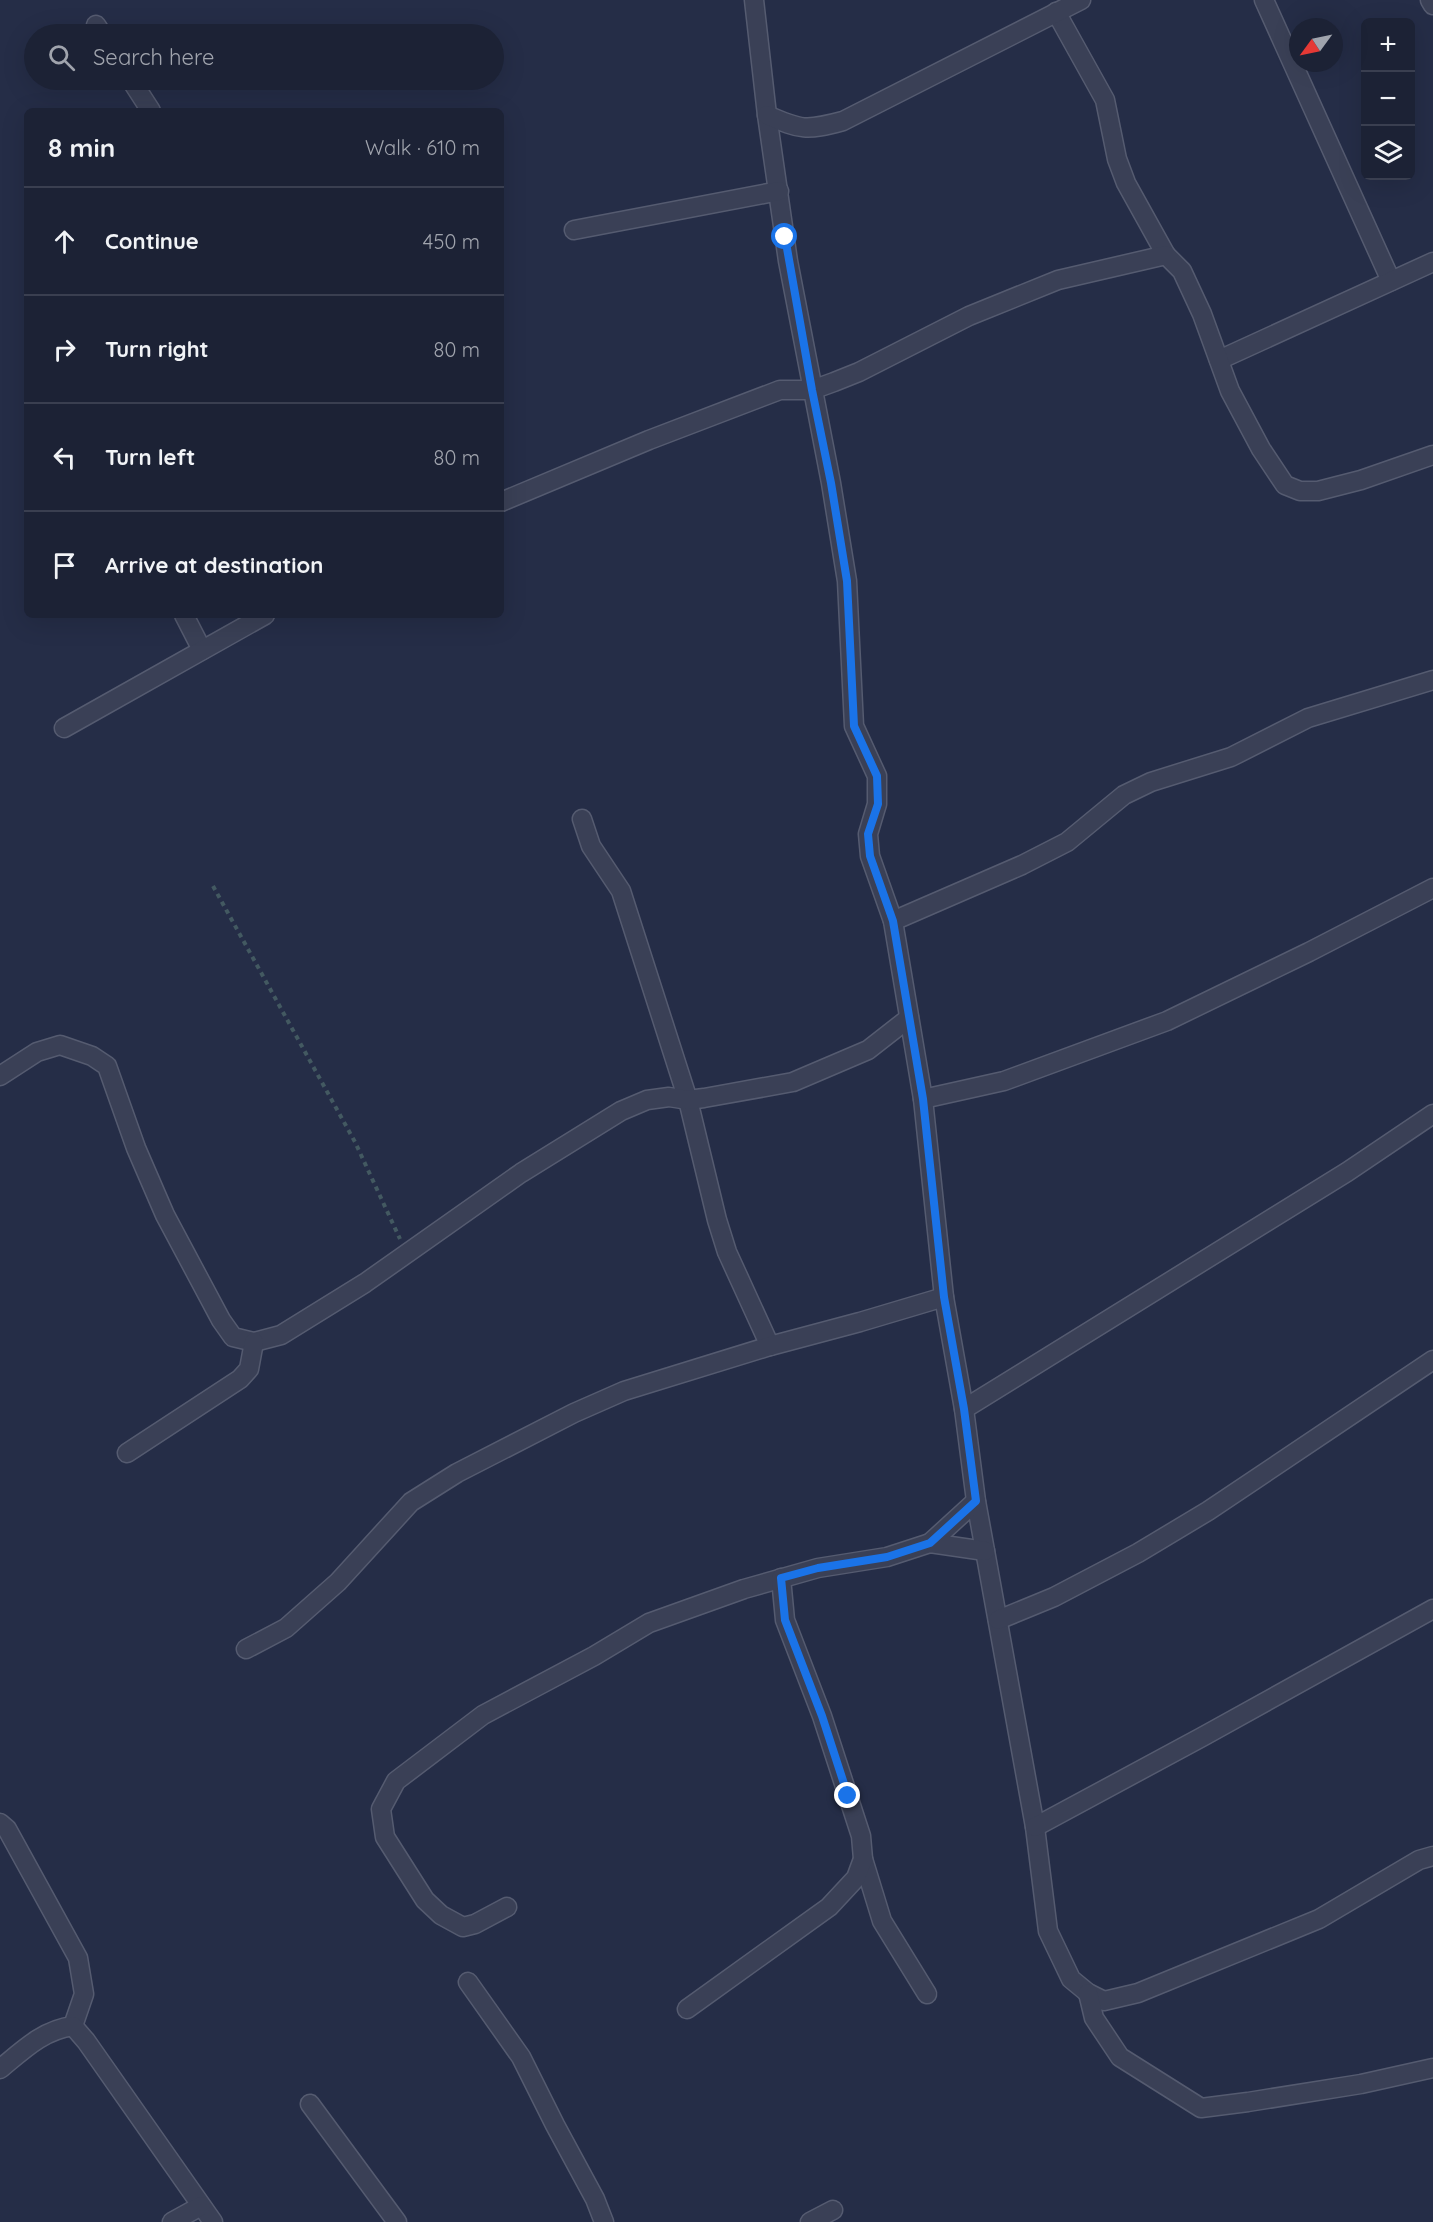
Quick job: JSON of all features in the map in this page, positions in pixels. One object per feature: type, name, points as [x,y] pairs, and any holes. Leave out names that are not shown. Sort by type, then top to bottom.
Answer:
[{"type":"street","points":[[754,0],[767,115],[788,261],[831,483],[847,581],[854,726],[877,776],[878,804],[868,834],[870,856],[893,921],[923,1099],[944,1297],[964,1409],[976,1501],[1035,1827],[1048,1931],[1071,1979],[1088,1993],[1104,2001],[1138,1993],[1319,1919],[1419,1860],[1433,1856]]},
{"type":"street","points":[[767,115],[795,128],[818,128],[843,121],[1081,0]]},
{"type":"street","points":[[1264,0],[1391,281]]},
{"type":"street","points":[[1430,0],[1433,5]]},
{"type":"street","points":[[1056,12],[1105,100],[1117,159],[1126,183],[1166,255],[1182,271],[1203,314],[1230,392],[1261,449],[1285,485],[1300,492],[1329,489],[1433,455]]},
{"type":"street","points":[[138,90],[150,108]]},
{"type":"street","points":[[574,230],[779,191]]},
{"type":"street","points":[[504,501],[649,440],[780,390],[812,390],[859,372],[969,316],[1058,280],[1166,255]]},
{"type":"street","points":[[1219,360],[1433,262]]},
{"type":"street","points":[[186,618],[202,650]]},
{"type":"street","points":[[64,728],[260,618]]},
{"type":"street","points":[[893,921],[1067,842],[1124,795],[1151,782],[1231,757],[1308,718],[1433,680]]},
{"type":"street","points":[[582,819],[591,846],[621,891],[688,1100],[727,1252],[770,1346]]},
{"type":"street","points":[[923,1099],[1004,1080],[1167,1021],[1433,888]]},
{"type":"street","points":[[0,1076],[37,1052],[60,1045],[92,1056],[107,1066],[136,1148],[165,1215],[205,1291],[233,1337],[254,1342],[281,1335],[366,1283],[521,1173],[621,1111],[647,1100],[669,1096],[688,1100],[792,1082],[868,1050],[909,1018]]},
{"type":"street","points":[[964,1409],[1347,1172],[1433,1114]]},
{"type":"street","points":[[246,1648],[286,1628],[338,1582],[411,1502],[457,1473],[574,1413],[624,1391],[770,1346],[944,1297]]},
{"type":"street","points":[[126,1454],[240,1380],[249,1369],[254,1342]]},
{"type":"street","points":[[998,1620],[1054,1596],[1138,1553],[1208,1511],[1433,1360]]},
{"type":"street","points":[[507,1907],[475,1924],[463,1927],[441,1916],[425,1900],[385,1837],[381,1809],[396,1781],[483,1715],[594,1656],[649,1623],[781,1578],[818,1568],[887,1557],[930,1543],[976,1501]]},
{"type":"street","points":[[930,1543],[986,1551]]},
{"type":"street","points":[[781,1578],[785,1620],[822,1716],[861,1836],[863,1859],[882,1921],[927,1994]]},
{"type":"street","points":[[1035,1827],[1433,1609]]},
{"type":"street","points":[[0,1823],[7,1829],[78,1958],[84,1994],[73,2026]]},
{"type":"street","points":[[687,2009],[829,1907],[856,1878],[863,1859]]},
{"type":"street","points":[[468,1982],[521,2057],[596,2199],[604,2222]]},
{"type":"street","points":[[1088,1993],[1094,2018],[1119,2057],[1202,2108],[1248,2103],[1361,2084],[1433,2068]]},
{"type":"street","points":[[0,2069],[37,2039],[59,2028],[73,2026]]},
{"type":"street","points":[[73,2026],[86,2041],[213,2222]]},
{"type":"street","points":[[310,2104],[397,2222]]},
{"type":"street","points":[[172,2222],[201,2206]]},
{"type":"street","points":[[810,2222],[832,2210]]},
{"type":"path","points":[[213,886],[355,1142],[407,1254]]},
{"type":"route","points":[[785,237],[847,581],[854,726],[877,776],[878,804],[868,834],[870,856],[893,921],[923,1099],[944,1297],[964,1409],[976,1501],[930,1543],[887,1557],[818,1568],[781,1578],[785,1620],[822,1716],[848,1796]]}]
